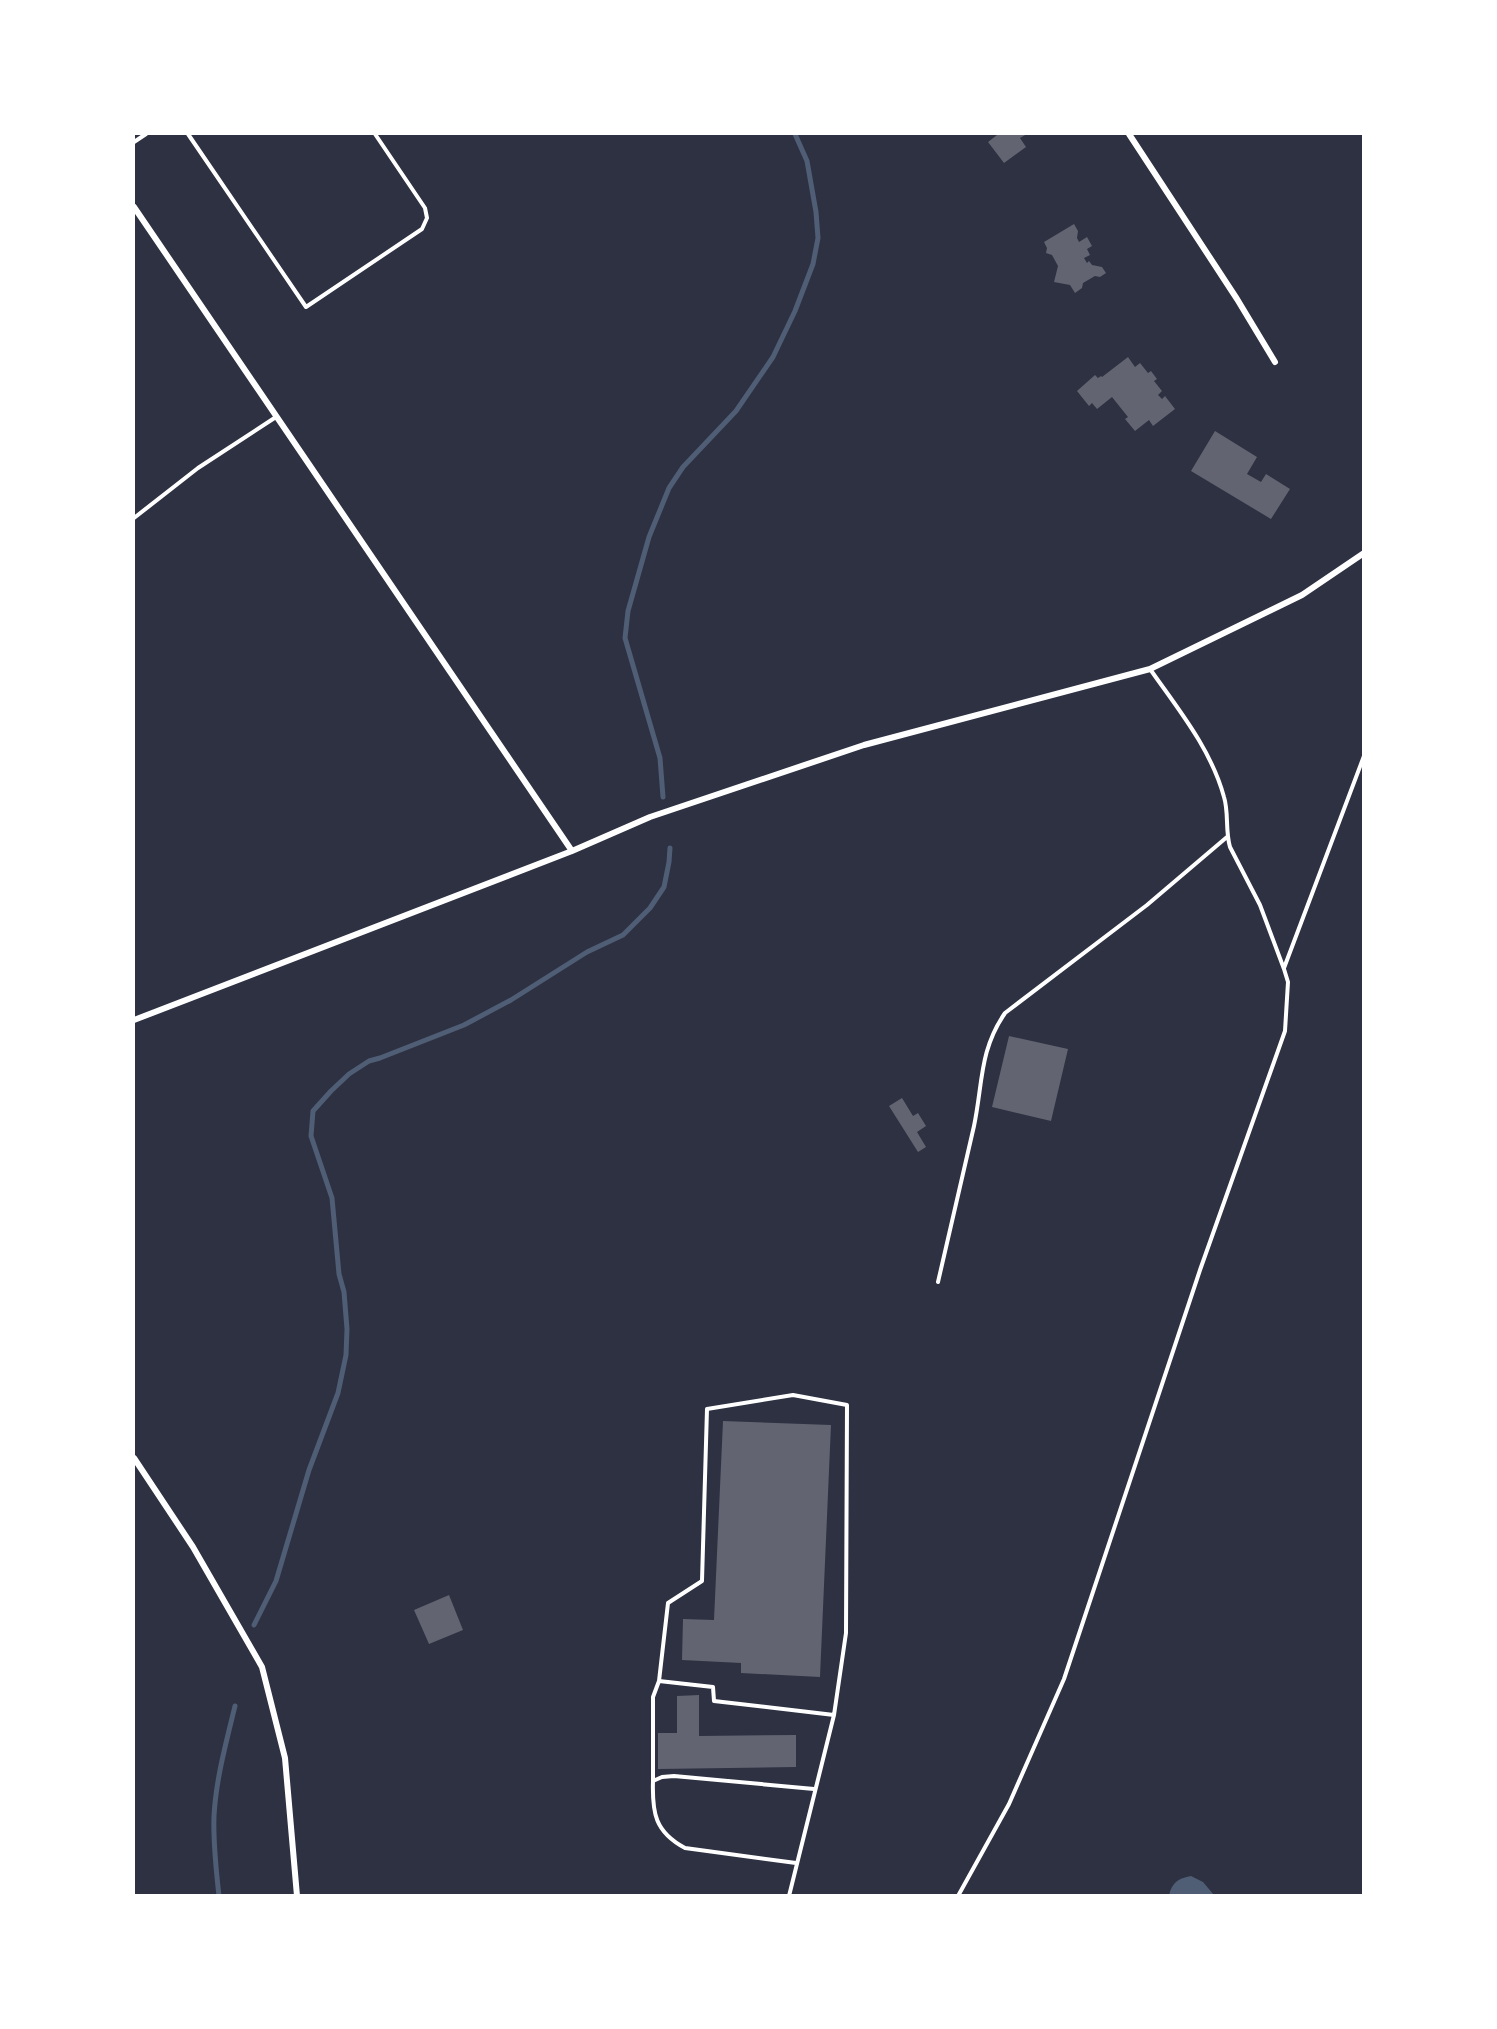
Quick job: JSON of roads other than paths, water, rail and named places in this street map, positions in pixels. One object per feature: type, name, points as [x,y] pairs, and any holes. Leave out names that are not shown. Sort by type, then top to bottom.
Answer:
[{"type":"street","points":[[1129,134],[1237,298],[1275,362]]},
{"type":"street","points":[[134,207],[572,851]]},
{"type":"street","points":[[134,1020],[572,851],[650,817],[864,745],[1150,669],[1302,595],[1364,553]]},
{"type":"street","points":[[134,1458],[193,1547],[262,1667],[285,1758],[297,1896]]},
{"type":"lane","points":[[134,142],[146,134]]},
{"type":"lane","points":[[188,134],[306,308],[422,229],[427,218],[425,208],[375,134]]},
{"type":"lane","points":[[134,518],[198,468],[276,417]]},
{"type":"lane","points":[[958,1896],[1009,1804],[1065,1679],[1200,1270],[1285,1031],[1288,982],[1260,905],[1227,837],[1225,799],[1208,757],[1150,669]]},
{"type":"lane","points":[[1284,969],[1364,756]]},
{"type":"lane","points":[[938,1281],[975,1122],[984,1056],[1005,1012],[1147,905],[1227,837]]},
{"type":"lane","points":[[789,1896],[795,1863],[834,1715],[846,1633],[847,1406],[794,1395],[707,1409],[702,1581],[668,1603],[659,1681],[652,1697],[652,1806],[666,1835],[685,1848],[795,1863]]},
{"type":"lane","points":[[659,1681],[713,1687],[714,1701],[834,1715]]},
{"type":"lane","points":[[653,1781],[662,1777],[674,1776],[814,1789]]},
{"type":"water","points":[[1191,1876],[1203,1882],[1214,1895],[1169,1895],[1176,1882]]},
{"type":"waterway","points":[[663,797],[660,758],[625,638],[628,611],[649,537],[669,488],[683,467],[736,411],[773,357],[795,311],[813,264],[818,238],[816,212],[807,161],[795,134]]},
{"type":"waterway","points":[[254,1625],[276,1581],[309,1470],[338,1393],[346,1355],[347,1329],[344,1292],[339,1274],[332,1198],[311,1136],[313,1111],[349,1074],[369,1061],[464,1025],[511,1000],[587,952],[623,935],[650,908],[664,887],[670,848]]},
{"type":"waterway","points":[[219,1896],[214,1836],[215,1802],[235,1706]]}]
